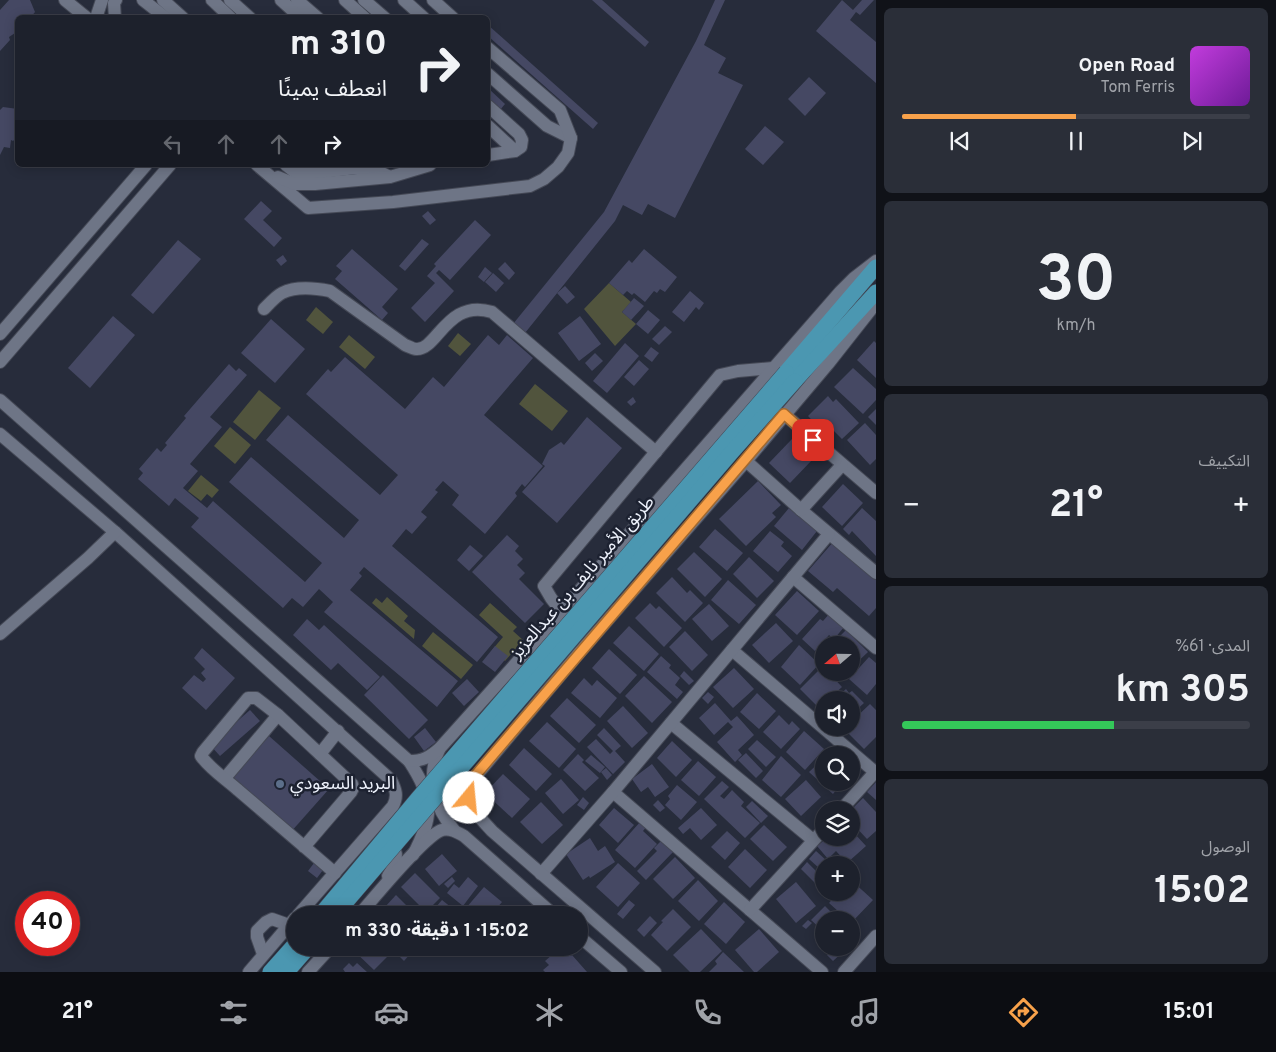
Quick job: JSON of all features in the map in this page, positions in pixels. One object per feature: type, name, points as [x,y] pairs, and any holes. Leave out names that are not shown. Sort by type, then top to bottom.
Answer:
[{"type":"main road","name":"طريق الأمير نايف بن عبدالعزيز","points":[[328,906],[418,798],[876,267]]},
{"type":"main road","name":"طريق الأمير نايف بن عبدالعزيز","points":[[343,906],[725,460],[785,374],[876,292]]},
{"type":"main road","points":[[270,972],[286,954]]},
{"type":"main road","points":[[287,972],[301,956]]},
{"type":"street","points":[[65,0],[83,15]]},
{"type":"street","points":[[97,15],[102,0]]},
{"type":"street","points":[[115,15],[116,0]]},
{"type":"street","points":[[144,0],[162,15]]},
{"type":"street","points":[[163,0],[179,15]]},
{"type":"street","points":[[212,0],[228,15]]},
{"type":"street","points":[[230,0],[247,15]]},
{"type":"street","points":[[281,0],[298,15]]},
{"type":"street","points":[[297,0],[314,15]]},
{"type":"street","points":[[345,0],[362,15]]},
{"type":"street","points":[[364,0],[382,15]]},
{"type":"street","points":[[404,0],[421,15]]},
{"type":"street","points":[[433,0],[450,15]]},
{"type":"street","points":[[261,168],[308,208],[392,202],[530,186],[544,180],[558,167],[568,153],[571,138],[560,110],[490,50]]},
{"type":"street","points":[[490,76],[547,126],[571,138]]},
{"type":"street","points":[[490,108],[519,134],[522,140],[521,147],[515,150],[490,155]]},
{"type":"street","points":[[490,128],[515,150]]},
{"type":"street","points":[[0,334],[144,167]]},
{"type":"street","points":[[0,362],[168,167]]},
{"type":"street","points":[[288,167],[296,173],[306,174],[332,167]]},
{"type":"street","points":[[358,167],[373,170],[390,177]]},
{"type":"street","points":[[261,168],[295,184],[390,177],[401,168]]},
{"type":"street","points":[[409,762],[424,760],[440,748],[561,610],[785,374],[854,278],[876,261]]},
{"type":"street","points":[[264,309],[282,293],[299,289],[330,291],[405,345],[416,350],[424,348],[455,316],[475,308],[492,312],[656,452]]},
{"type":"street","points":[[655,972],[492,831],[472,808],[469,798],[474,777],[746,461],[828,364],[876,303]]},
{"type":"street","points":[[561,610],[544,586],[720,375],[738,371],[785,374]]},
{"type":"street","points":[[0,400],[409,762],[426,793],[430,813],[425,831],[413,855]]},
{"type":"street","points":[[784,414],[876,492]]},
{"type":"street","points":[[0,434],[115,532],[391,780],[395,787],[397,798],[393,806],[306,906]]},
{"type":"street","points":[[746,461],[876,573]]},
{"type":"street","points":[[801,510],[842,465]]},
{"type":"street","points":[[0,634],[88,558],[115,532]]},
{"type":"street","points":[[541,874],[613,792],[829,534]]},
{"type":"street","points":[[793,577],[876,648]]},
{"type":"street","points":[[732,650],[875,772],[849,801]]},
{"type":"street","points":[[304,847],[353,788],[352,784],[278,715],[256,698],[248,698],[201,756],[204,760],[304,847],[335,873]]},
{"type":"street","points":[[477,706],[464,730],[464,736],[469,744],[479,750],[490,748],[523,720]]},
{"type":"street","points":[[225,778],[278,715]]},
{"type":"street","points":[[671,723],[813,840],[750,910]]},
{"type":"street","points":[[320,754],[338,731]]},
{"type":"street","points":[[440,748],[433,766],[433,786],[441,810],[454,830]]},
{"type":"street","points":[[613,792],[822,972]]},
{"type":"street","points":[[367,906],[413,855],[436,833],[448,829],[464,836],[544,906]]},
{"type":"street","points":[[350,856],[377,839],[386,839],[393,845],[396,851],[396,860],[380,892]]},
{"type":"street","points":[[263,954],[257,937],[257,931],[266,922],[272,920],[286,921]]},
{"type":"street","points":[[249,972],[286,929]]},
{"type":"street","points":[[844,972],[876,936]]},
{"type":"street","points":[[588,944],[621,972]]},
{"type":"street","points":[[308,972],[323,956]]},
{"type":"green space","points":[[609,283],[631,302],[622,312],[636,324],[615,346],[584,309]]},
{"type":"green space","points":[[316,307],[333,322],[323,334],[306,320]]},
{"type":"green space","points":[[458,333],[471,344],[460,356],[448,346]]},
{"type":"green space","points":[[349,335],[375,357],[365,369],[339,347]]},
{"type":"green space","points":[[535,384],[568,411],[552,431],[519,404]]},
{"type":"green space","points":[[259,390],[281,408],[255,440],[233,422]]},
{"type":"green space","points":[[230,427],[251,445],[235,464],[214,446]]},
{"type":"green space","points":[[201,475],[219,490],[212,498],[207,494],[201,501],[188,491]]},
{"type":"green space","points":[[387,597],[408,616],[404,621],[415,630],[414,639],[372,603],[376,598],[382,603]]},
{"type":"green space","points":[[490,603],[517,627],[513,631],[523,640],[505,661],[492,650],[503,637],[479,615]]},
{"type":"green space","points":[[433,632],[473,665],[461,679],[422,646]]},
{"type":"building","points":[[9,0],[30,0],[35,12],[32,15],[15,15],[15,33],[9,37],[10,40],[0,51],[0,10]]},
{"type":"building","points":[[592,0],[602,0],[649,42],[645,47]]},
{"type":"building","points":[[715,0],[725,0],[704,45],[726,58],[718,73],[743,85],[675,218],[648,204],[642,215],[623,205],[615,221],[525,333],[513,324],[604,212],[696,41]]},
{"type":"building","points":[[842,0],[853,10],[862,0],[874,0],[860,15],[856,12],[850,20],[876,42],[876,83],[816,31]]},
{"type":"building","points":[[490,27],[598,123],[593,129],[490,38]]},
{"type":"building","points":[[809,77],[826,93],[805,116],[788,99]]},
{"type":"building","points":[[490,90],[505,104],[500,110],[490,100]]},
{"type":"building","points":[[3,107],[15,109],[15,139],[11,140],[10,148],[4,147],[0,155],[0,110]]},
{"type":"building","points":[[765,126],[784,142],[763,165],[745,149]]},
{"type":"building","points":[[261,201],[272,211],[263,220],[282,238],[274,247],[244,219]]},
{"type":"building","points":[[428,211],[436,220],[430,225],[422,216]]},
{"type":"building","points":[[475,220],[491,235],[450,280],[439,270],[436,273],[454,291],[425,322],[411,308],[435,283],[427,276],[436,266],[434,264]]},
{"type":"building","points":[[422,239],[429,244],[405,271],[399,266]]},
{"type":"building","points":[[178,240],[201,259],[153,314],[131,295]]},
{"type":"building","points":[[352,249],[398,289],[382,307],[388,313],[382,320],[335,279],[342,271],[336,266]]},
{"type":"building","points":[[644,249],[677,277],[665,292],[660,289],[657,293],[654,291],[645,302],[634,293],[632,295],[627,291],[623,295],[609,283],[629,260],[632,263]]},
{"type":"building","points":[[283,255],[287,261],[281,266],[276,260]]},
{"type":"building","points":[[505,262],[515,273],[509,280],[498,269]]},
{"type":"building","points":[[485,267],[492,273],[484,282],[478,277]]},
{"type":"building","points":[[493,273],[504,283],[496,292],[485,282]]},
{"type":"building","points":[[565,286],[575,297],[567,304],[557,293]]},
{"type":"building","points":[[690,291],[704,303],[699,310],[696,307],[684,322],[672,312]]},
{"type":"building","points":[[634,298],[644,306],[631,320],[622,312]]},
{"type":"building","points":[[648,310],[660,320],[648,334],[636,324]]},
{"type":"building","points":[[113,316],[135,335],[90,388],[68,368]]},
{"type":"building","points":[[580,316],[601,344],[579,361],[558,333]]},
{"type":"building","points":[[271,319],[305,349],[275,383],[241,353]]},
{"type":"building","points":[[665,326],[672,332],[659,345],[652,339]]},
{"type":"building","points":[[488,335],[499,345],[507,335],[533,358],[484,415],[543,466],[525,487],[522,484],[515,493],[517,496],[485,534],[452,505],[459,495],[443,481],[435,490],[438,492],[421,512],[427,517],[412,534],[406,529],[392,546],[498,637],[477,662],[364,567],[359,573],[362,576],[350,590],[458,681],[437,707],[324,612],[333,602],[319,589],[303,607],[292,598],[283,608],[191,527],[199,518],[175,498],[169,506],[138,479],[143,473],[139,469],[157,448],[161,452],[167,445],[165,443],[186,418],[184,416],[229,364],[236,371],[239,368],[247,375],[210,417],[222,427],[190,464],[198,471],[183,488],[207,508],[213,501],[305,582],[322,563],[229,482],[251,457],[344,538],[359,520],[266,440],[288,415],[380,495],[398,475],[306,394],[328,369],[331,372],[345,357],[405,409],[433,377],[444,387]]},
{"type":"building","points":[[874,341],[876,343],[876,378],[857,360]]},
{"type":"building","points":[[625,343],[639,356],[607,393],[593,381]]},
{"type":"building","points":[[651,347],[659,353],[652,362],[644,356]]},
{"type":"building","points":[[595,353],[603,361],[592,371],[585,363]]},
{"type":"building","points":[[639,360],[649,369],[634,386],[624,377]]},
{"type":"building","points":[[853,368],[876,389],[876,400],[863,414],[834,387]]},
{"type":"building","points":[[828,396],[833,402],[836,399],[859,423],[842,439],[831,428],[825,434],[808,416]]},
{"type":"building","points":[[633,397],[636,402],[631,406],[627,402]]},
{"type":"building","points":[[876,409],[876,425],[868,417]]},
{"type":"building","points":[[587,417],[622,448],[557,523],[522,492],[545,466],[542,464],[549,450],[561,442],[564,445]]},
{"type":"building","points":[[865,423],[876,435],[876,459],[870,465],[847,440]]},
{"type":"building","points":[[792,439],[813,459],[790,483],[769,463]]},
{"type":"building","points":[[758,481],[781,505],[772,513],[776,517],[746,546],[719,519]]},
{"type":"building","points":[[843,484],[863,503],[842,526],[822,507]]},
{"type":"building","points":[[789,508],[817,531],[802,550],[774,526]]},
{"type":"building","points":[[862,508],[876,521],[876,556],[852,531],[849,535],[843,529]]},
{"type":"building","points":[[715,529],[743,553],[727,571],[699,547]]},
{"type":"building","points":[[770,531],[784,542],[781,546],[792,556],[778,572],[753,551]]},
{"type":"building","points":[[507,535],[519,546],[515,551],[523,559],[517,565],[525,573],[519,579],[544,604],[525,623],[472,572]]},
{"type":"building","points":[[834,541],[876,577],[876,608],[869,616],[837,588],[833,592],[808,571]]},
{"type":"building","points":[[470,545],[483,556],[469,571],[457,560]]},
{"type":"building","points":[[694,552],[722,579],[705,597],[677,569]]},
{"type":"building","points":[[749,557],[774,581],[757,598],[733,574]]},
{"type":"building","points":[[672,577],[687,593],[690,590],[703,603],[685,622],[656,593]]},
{"type":"building","points":[[728,580],[756,605],[739,624],[711,600]]},
{"type":"building","points":[[797,591],[819,611],[797,635],[775,615]]},
{"type":"building","points":[[650,603],[656,609],[659,606],[682,628],[664,647],[635,618]]},
{"type":"building","points":[[709,604],[729,626],[712,641],[692,619]]},
{"type":"building","points":[[830,613],[845,626],[837,636],[815,636],[815,651],[802,639],[820,619],[823,621]]},
{"type":"building","points":[[307,619],[319,630],[324,625],[380,677],[367,690],[338,663],[331,670],[293,635]]},
{"type":"building","points":[[776,623],[793,641],[769,663],[752,645]]},
{"type":"building","points":[[629,626],[659,654],[644,671],[613,643]]},
{"type":"building","points":[[846,630],[852,636],[840,636]]},
{"type":"building","points":[[685,631],[708,655],[692,671],[669,647]]},
{"type":"building","points":[[860,644],[868,652],[860,660]]},
{"type":"building","points":[[799,645],[815,660],[815,668],[800,685],[781,667]]},
{"type":"building","points":[[495,646],[508,656],[495,672],[482,662]]},
{"type":"building","points":[[202,648],[235,678],[206,710],[182,688],[194,675],[203,682],[206,679],[201,673],[205,669],[194,658]]},
{"type":"building","points":[[609,649],[637,675],[620,694],[592,668]]},
{"type":"building","points":[[661,656],[671,665],[669,668],[680,678],[675,685],[683,692],[677,699],[647,672]]},
{"type":"building","points":[[869,657],[876,663],[876,684],[867,695],[851,681],[860,681],[860,667]]},
{"type":"building","points":[[734,668],[754,689],[733,708],[713,687]]},
{"type":"building","points":[[684,671],[694,681],[689,685],[680,676]]},
{"type":"building","points":[[815,674],[815,681],[836,681],[842,687],[838,691],[815,691],[815,704],[800,689]]},
{"type":"building","points":[[383,675],[428,720],[409,739],[364,695]]},
{"type":"building","points":[[644,676],[672,702],[652,723],[625,696]]},
{"type":"building","points":[[584,678],[592,686],[597,680],[617,698],[600,718],[571,693]]},
{"type":"building","points":[[467,679],[479,692],[464,706],[452,693]]},
{"type":"building","points":[[708,692],[714,697],[708,704],[702,698]]},
{"type":"building","points":[[757,693],[776,711],[759,729],[740,712]]},
{"type":"building","points":[[567,698],[596,725],[579,743],[550,716]]},
{"type":"building","points":[[715,703],[731,721],[737,716],[754,735],[738,750],[742,755],[735,762],[717,742],[733,727],[728,722],[714,735],[699,718]]},
{"type":"building","points":[[870,704],[876,710],[876,737],[864,749],[851,736],[860,736],[860,713]]},
{"type":"building","points":[[623,706],[648,733],[632,748],[607,721]]},
{"type":"building","points":[[250,710],[260,721],[220,756],[210,745]]},
{"type":"building","points":[[779,715],[789,725],[792,721],[800,729],[781,749],[763,732]]},
{"type":"building","points":[[547,722],[576,749],[559,768],[529,741]]},
{"type":"building","points":[[425,728],[436,742],[424,751],[414,737]]},
{"type":"building","points":[[604,728],[621,746],[615,751],[625,762],[613,774],[587,747],[596,739],[610,754],[613,751],[597,735]]},
{"type":"building","points":[[804,731],[821,746],[815,746],[815,759],[805,770],[786,752]]},
{"type":"building","name":"البريد السعودي","points":[[269,736],[329,789],[290,833],[231,780]]},
{"type":"building","points":[[757,740],[776,757],[766,767],[748,749]]},
{"type":"building","points":[[672,741],[692,760],[676,777],[657,758]]},
{"type":"building","points":[[524,748],[552,774],[536,791],[509,765]]},
{"type":"building","points":[[746,753],[763,771],[756,778],[738,760]]},
{"type":"building","points":[[578,754],[584,760],[582,762],[599,778],[585,791],[563,770]]},
{"type":"building","points":[[591,755],[605,767],[600,773],[585,761]]},
{"type":"building","points":[[781,756],[801,775],[781,797],[762,780]]},
{"type":"building","points":[[698,761],[716,777],[699,796],[681,780]]},
{"type":"building","points":[[652,764],[669,787],[655,797],[648,787],[641,792],[632,779]]},
{"type":"building","points":[[815,766],[815,778],[809,772]]},
{"type":"building","points":[[606,768],[612,775],[607,780],[601,772]]},
{"type":"building","points":[[503,774],[530,799],[512,818],[485,793]]},
{"type":"building","points":[[561,779],[579,800],[563,814],[545,793]]},
{"type":"building","points":[[806,780],[821,797],[801,816],[785,799]]},
{"type":"building","points":[[722,781],[729,787],[720,796],[724,799],[732,790],[744,802],[741,806],[760,823],[745,838],[704,799]]},
{"type":"building","points":[[876,782],[876,800],[867,792]]},
{"type":"building","points":[[677,785],[697,802],[681,820],[665,805],[670,799],[668,796]]},
{"type":"building","points":[[583,797],[589,803],[584,810],[577,805]]},
{"type":"building","points":[[863,798],[876,812],[876,831],[867,839],[860,832],[860,801]]},
{"type":"building","points":[[658,800],[665,808],[660,812],[653,805]]},
{"type":"building","points":[[752,801],[768,816],[761,823],[746,807]]},
{"type":"building","points":[[541,802],[563,825],[542,844],[520,822]]},
{"type":"building","points":[[614,808],[634,825],[618,843],[599,825]]},
{"type":"building","points":[[701,808],[717,825],[701,840],[690,828],[683,834],[678,828]]},
{"type":"building","points":[[641,821],[647,826],[643,831],[657,844],[635,868],[615,850]]},
{"type":"building","points":[[764,825],[787,847],[773,861],[750,839]]},
{"type":"building","points":[[727,831],[740,843],[725,860],[711,847]]},
{"type":"building","points":[[590,838],[598,851],[605,846],[615,862],[590,878],[589,876],[583,880],[566,854]]},
{"type":"building","points":[[860,839],[866,846],[855,856],[841,856],[836,851],[831,856],[825,856],[817,846],[860,846]]},
{"type":"building","points":[[662,840],[674,851],[646,880],[637,871],[657,851],[654,848]]},
{"type":"building","points":[[745,849],[767,870],[750,888],[728,867]]},
{"type":"building","points":[[816,851],[822,856],[815,856],[815,864],[809,859]]},
{"type":"building","points":[[442,854],[457,871],[439,886],[425,869]]},
{"type":"building","points":[[675,857],[695,878],[673,899],[653,879]]},
{"type":"building","points":[[807,862],[815,870],[815,883],[801,869]]},
{"type":"building","points":[[314,863],[323,870],[317,878],[308,871]]},
{"type":"building","points":[[618,863],[640,883],[618,907],[596,887]]},
{"type":"building","points":[[415,873],[440,898],[432,906],[420,906],[401,887]]},
{"type":"building","points":[[452,877],[455,881],[448,888],[444,884]]},
{"type":"building","points":[[468,877],[478,886],[463,906],[447,893],[454,884],[459,888]]},
{"type":"building","points":[[698,880],[718,901],[699,921],[678,901]]},
{"type":"building","points":[[796,882],[816,906],[796,923],[776,899]]},
{"type":"building","points":[[484,887],[502,902],[499,906],[468,906]]},
{"type":"building","points":[[860,888],[873,900],[860,914],[860,911],[838,911],[829,903],[831,901],[860,901]]},
{"type":"building","points":[[396,895],[407,906],[386,906]]},
{"type":"building","points":[[442,900],[450,906],[437,906]]},
{"type":"building","points":[[629,900],[635,905],[623,919],[617,914]]},
{"type":"building","points":[[724,902],[745,922],[726,944],[704,924]]},
{"type":"building","points":[[825,906],[830,911],[820,911]]},
{"type":"building","points":[[673,909],[691,927],[667,951],[651,935]]},
{"type":"building","points":[[650,916],[657,923],[644,937],[637,930]]},
{"type":"building","points":[[808,920],[812,923],[806,929],[802,926]]},
{"type":"building","points":[[701,929],[722,951],[700,972],[690,972],[673,955]]},
{"type":"building","points":[[759,929],[779,952],[757,972],[754,972],[735,950]]},
{"type":"building","points":[[723,952],[744,972],[709,972],[717,964],[715,961]]},
{"type":"building","points":[[359,956],[388,956],[374,970]]},
{"type":"building","points":[[399,956],[408,956],[404,961]]},
{"type":"building","points":[[551,956],[573,956],[587,972],[545,972],[543,970],[549,965],[545,961]]},
{"type":"building","points":[[828,956],[838,956],[833,961]]},
{"type":"building","points":[[349,963],[353,967],[357,963],[367,972],[345,972],[343,969]]},
{"type":"place","name":"البريد السعودي","points":[[280,784]]},
{"type":"route","points":[[469,798],[474,777],[746,461],[784,414],[813,440]]}]
